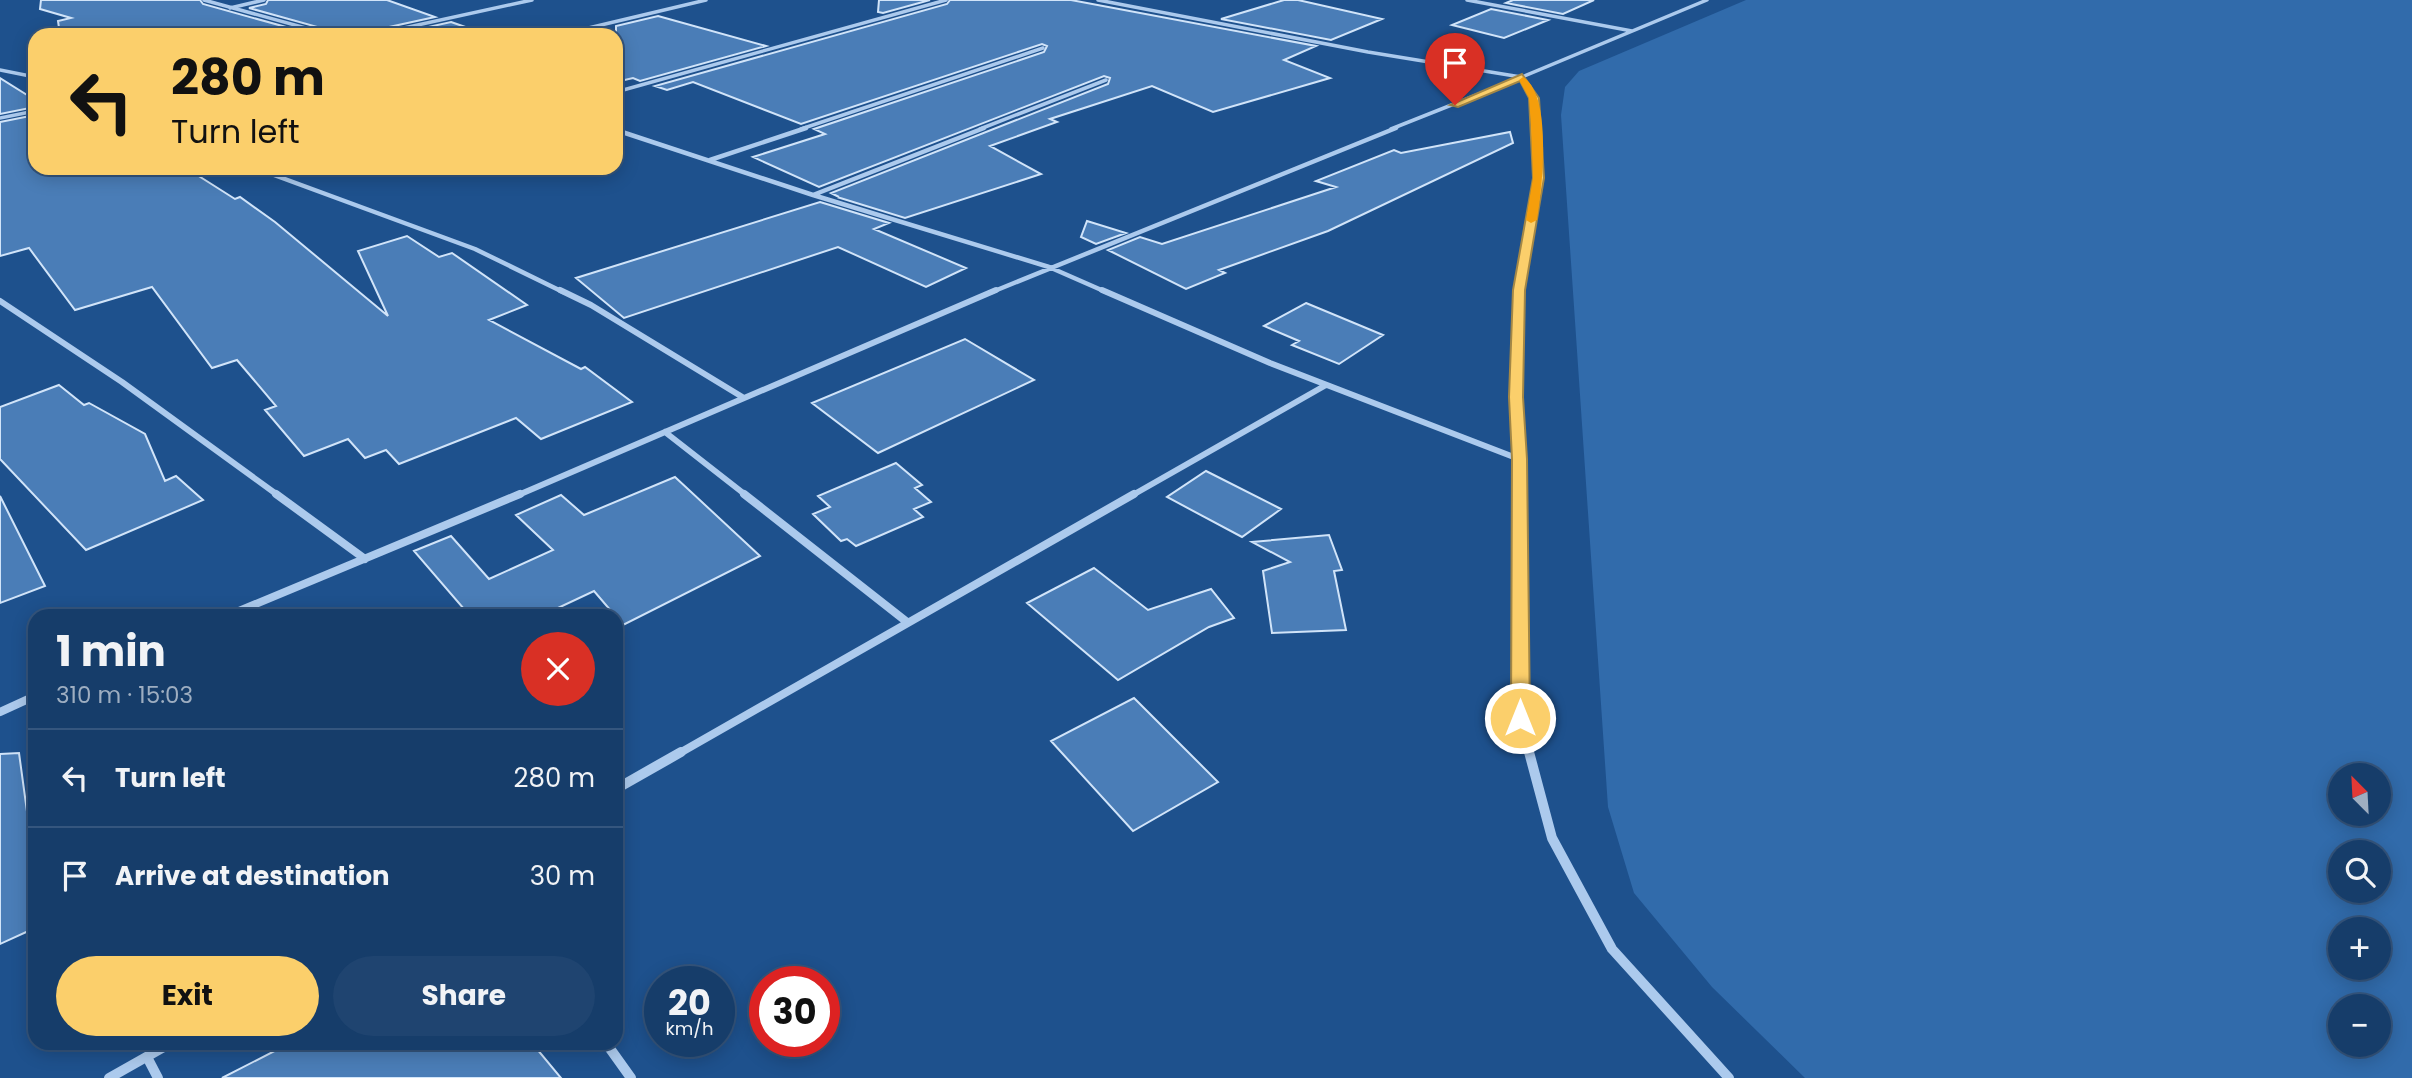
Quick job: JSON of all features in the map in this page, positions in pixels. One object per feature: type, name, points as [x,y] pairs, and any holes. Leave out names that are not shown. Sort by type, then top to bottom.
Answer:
[{"type":"street","points":[[204,0],[305,28]]},
{"type":"street","points":[[230,8],[264,0]]},
{"type":"street","points":[[404,28],[532,0]]},
{"type":"street","points":[[588,28],[706,0]]},
{"type":"street","points":[[623,90],[946,0]]},
{"type":"street","points":[[1098,0],[1368,52],[1522,77]]},
{"type":"street","points":[[1467,0],[1632,31]]},
{"type":"street","points":[[245,609],[1049,267],[1707,0]]},
{"type":"street","points":[[710,160],[1042,48]]},
{"type":"street","points":[[0,70],[28,76]]},
{"type":"street","points":[[1522,77],[1534,98],[1538,178],[1519,290],[1516,397],[1520,459],[1520,718],[1552,838],[1612,949],[1729,1078]]},
{"type":"street","points":[[813,195],[1106,80]]},
{"type":"street","points":[[0,118],[28,112]]},
{"type":"street","points":[[623,132],[813,195],[1049,267],[1270,363],[1520,459]]},
{"type":"street","points":[[274,175],[475,249],[591,305],[744,398]]},
{"type":"street","points":[[0,301],[122,382],[365,559]]},
{"type":"street","points":[[623,785],[1326,385]]},
{"type":"street","points":[[665,432],[907,622]]},
{"type":"street","points":[[0,712],[28,699]]},
{"type":"street","points":[[108,1078],[159,1050]]},
{"type":"street","points":[[611,1050],[631,1078]]},
{"type":"street","points":[[147,1057],[158,1078]]},
{"type":"shaded area","points":[[1746,0],[2412,0],[2412,1078],[1805,1078],[1712,987],[1634,893],[1608,807],[1561,115],[1565,87],[1579,71]]},
{"type":"building","points":[[41,0],[200,0],[203,4],[290,28],[59,28],[58,21],[71,18],[40,9]]},
{"type":"building","points":[[268,0],[387,0],[435,17],[385,28],[321,28],[249,8],[266,4]]},
{"type":"building","points":[[879,0],[930,0],[883,13],[878,12]]},
{"type":"building","points":[[950,0],[1071,0],[1316,46],[1284,60],[1330,78],[1213,112],[1152,86],[1050,119],[1057,122],[990,146],[1041,174],[905,218],[831,193],[1108,84],[1110,78],[1104,76],[819,187],[753,157],[825,134],[814,129],[1044,52],[1047,46],[1042,44],[801,124],[693,82],[667,90],[655,86],[947,4]]},
{"type":"building","points":[[1284,0],[1298,0],[1382,19],[1331,40],[1221,19]]},
{"type":"building","points":[[1513,0],[1594,0],[1563,14],[1506,3]]},
{"type":"building","points":[[1491,9],[1548,20],[1504,38],[1452,25]]},
{"type":"building","points":[[658,16],[766,46],[640,81],[633,78],[623,80],[623,28],[616,26]]},
{"type":"building","points":[[451,22],[468,28],[424,28]]},
{"type":"building","points":[[0,78],[28,96],[28,108],[0,114]]},
{"type":"building","points":[[28,116],[28,175],[197,175],[235,199],[240,197],[275,222],[388,316],[358,251],[407,236],[439,257],[452,253],[527,305],[489,320],[581,369],[585,367],[632,402],[541,439],[516,418],[399,464],[386,450],[365,458],[348,439],[304,456],[265,410],[276,406],[237,360],[212,368],[152,287],[75,310],[29,248],[0,256],[0,122]]},
{"type":"building","points":[[1510,132],[1513,143],[1328,231],[1219,270],[1225,273],[1186,289],[1108,250],[1140,237],[1162,244],[1336,187],[1316,181],[1394,150],[1401,153]]},
{"type":"building","points":[[820,202],[889,223],[874,229],[966,268],[926,287],[838,247],[624,318],[576,278]]},
{"type":"building","points":[[1087,221],[1126,233],[1096,244],[1081,237]]},
{"type":"building","points":[[1306,303],[1383,335],[1339,364],[1292,345],[1299,341],[1264,326]]},
{"type":"building","points":[[965,339],[1034,380],[878,453],[812,403]]},
{"type":"building","points":[[59,385],[84,405],[89,403],[145,434],[165,481],[176,476],[203,500],[86,550],[0,459],[0,407]]},
{"type":"building","points":[[896,463],[922,485],[915,488],[931,502],[914,509],[923,517],[856,546],[847,539],[841,541],[813,514],[830,507],[818,496]]},
{"type":"building","points":[[1206,471],[1281,509],[1242,537],[1167,497]]},
{"type":"building","points":[[675,477],[760,556],[623,625],[623,609],[609,609],[594,591],[556,609],[464,609],[414,551],[451,536],[489,579],[553,550],[516,515],[561,495],[584,515]]},
{"type":"building","points":[[0,496],[45,586],[0,603]]},
{"type":"building","points":[[1329,535],[1342,570],[1334,571],[1346,630],[1272,633],[1263,571],[1290,562],[1252,542]]},
{"type":"building","points":[[1094,568],[1148,610],[1211,589],[1234,618],[1209,627],[1118,680],[1027,603]]},
{"type":"building","points":[[1134,698],[1218,782],[1133,831],[1051,741]]},
{"type":"building","points":[[19,753],[28,819],[28,931],[0,944],[0,754]]},
{"type":"building","points":[[276,1050],[538,1050],[561,1078],[222,1078]]},
{"type":"slow traffic","points":[[1523,80],[1534,98],[1536,125],[1538,178],[1531,220]]},
{"type":"route","points":[[1455,105],[1522,77],[1534,98],[1538,178],[1519,290],[1516,397],[1520,459],[1520,718]]}]
